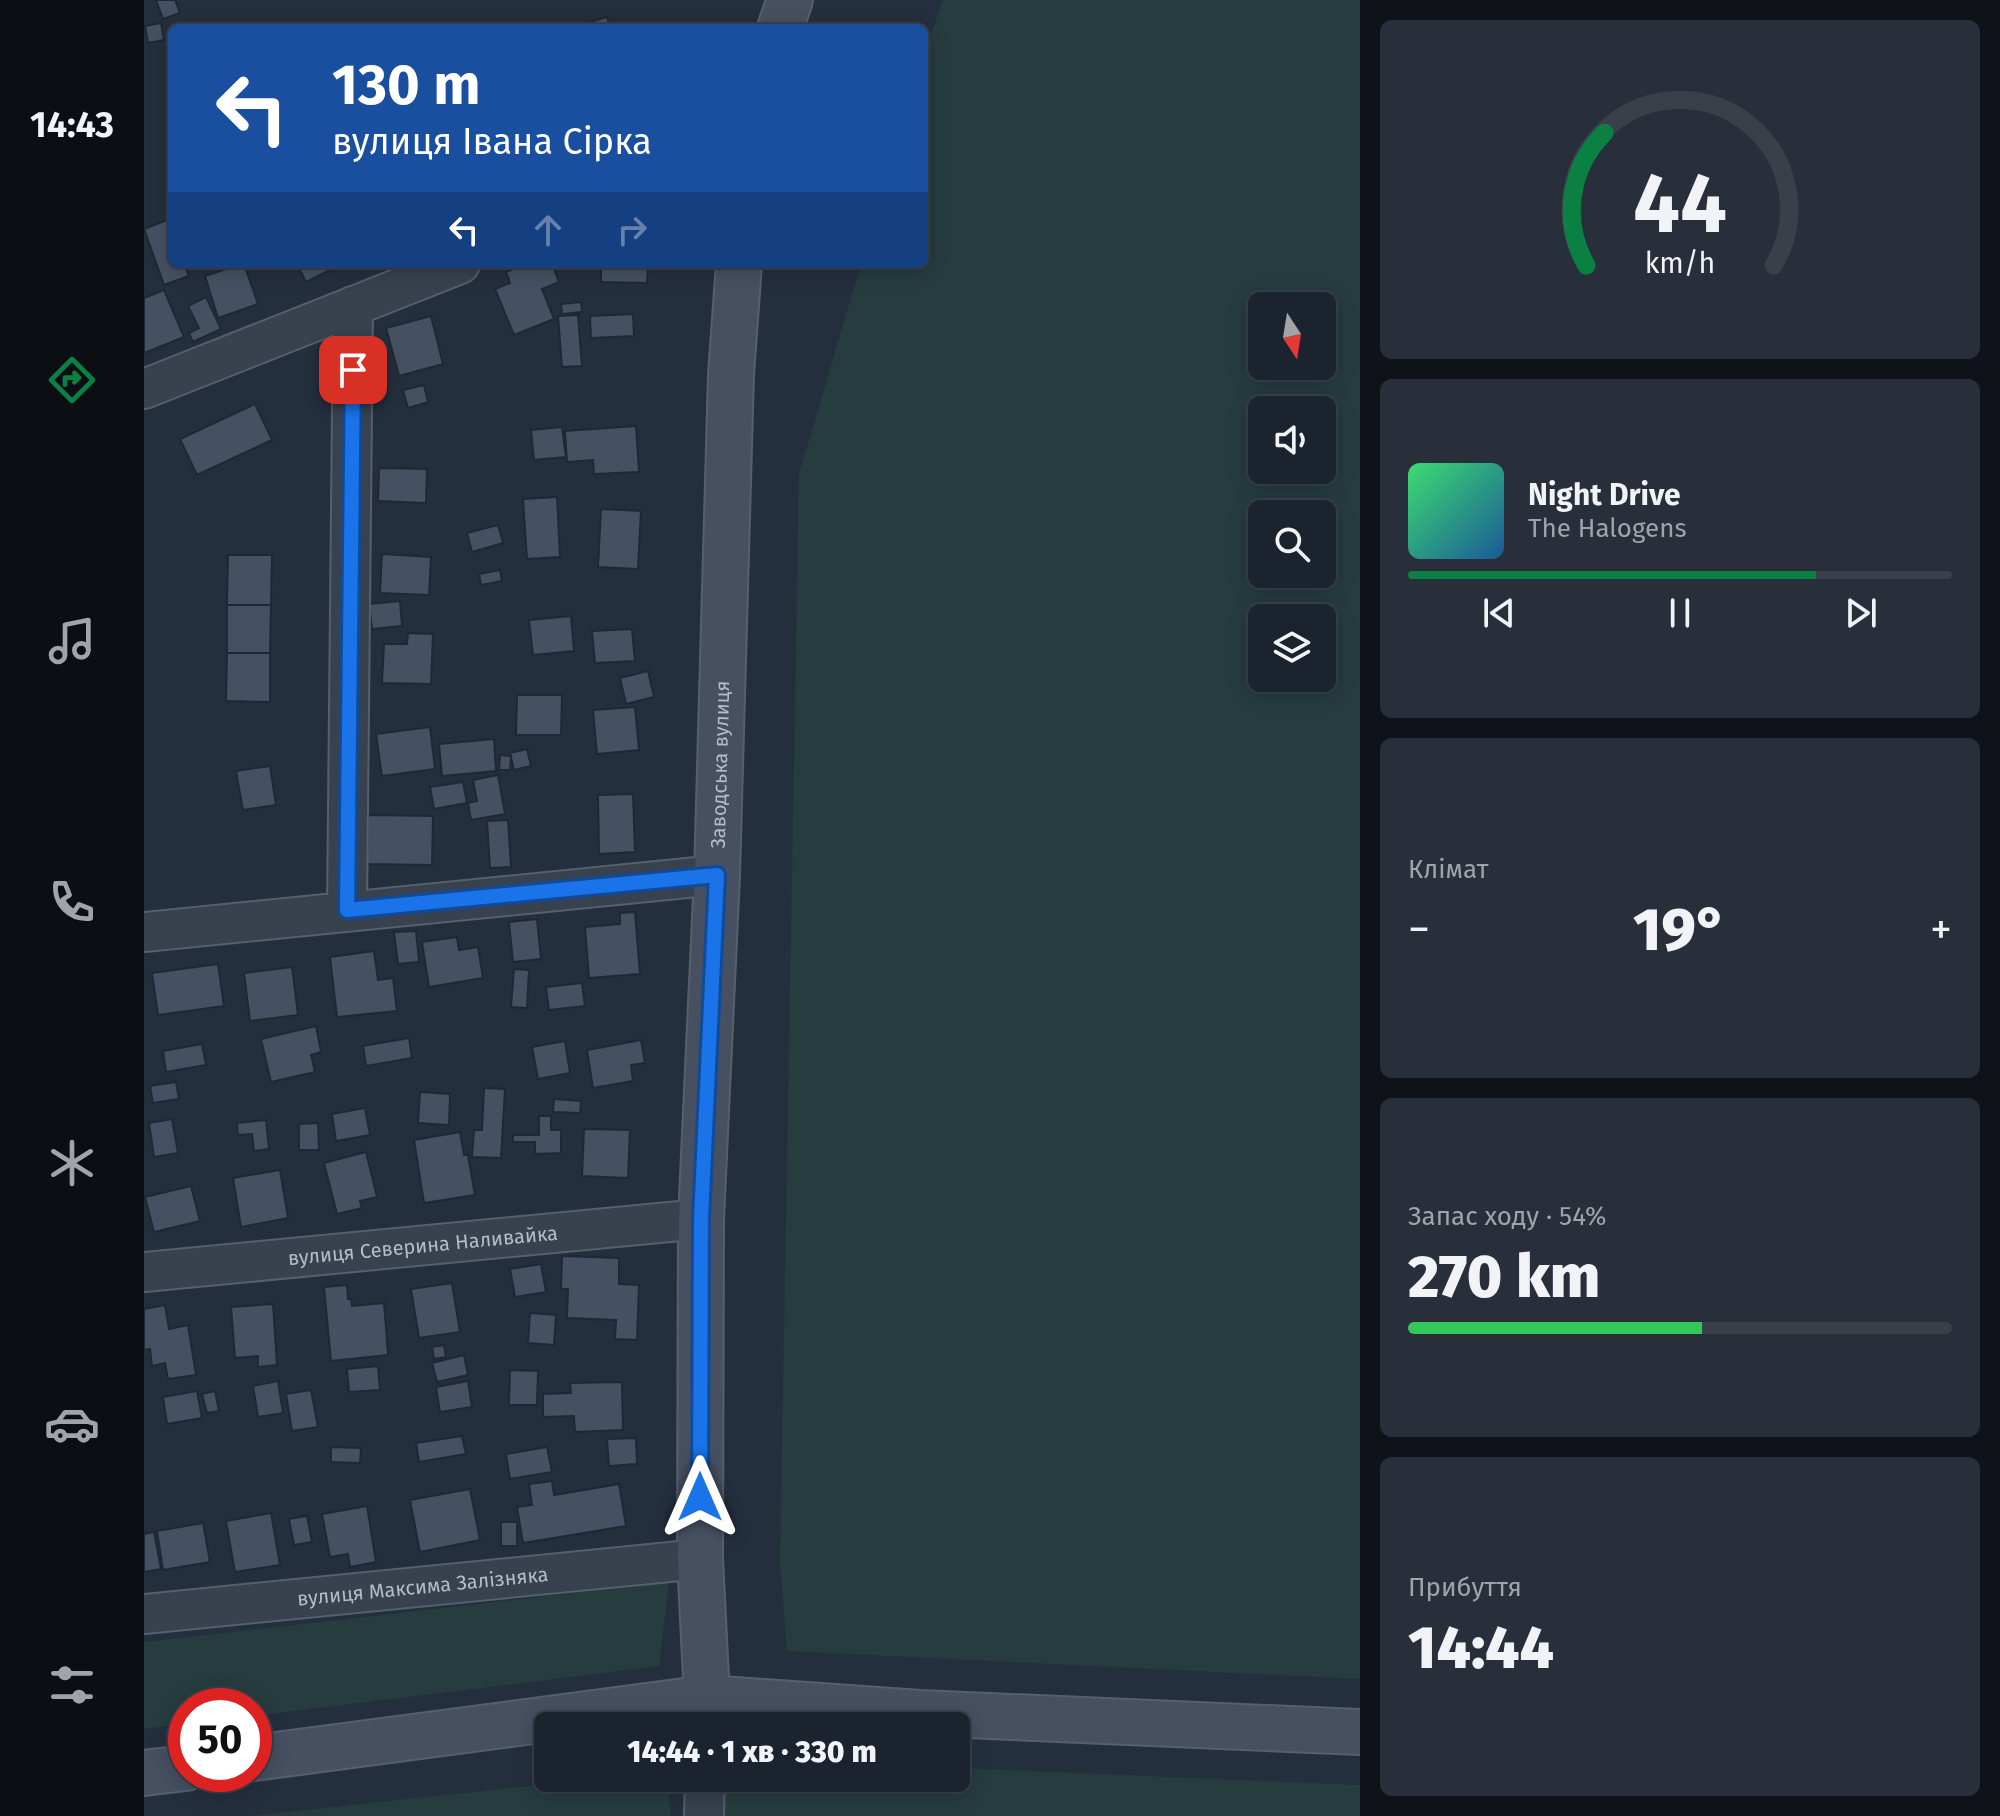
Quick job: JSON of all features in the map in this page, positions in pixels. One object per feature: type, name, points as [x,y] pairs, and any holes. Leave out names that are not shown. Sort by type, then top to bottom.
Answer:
[{"type":"main road","points":[[781,24],[790,0]]},
{"type":"main road","name":"Заводська вулиця","points":[[706,1712],[700,1559],[701,1219],[717,875],[730,405],[739,268]]},
{"type":"main road","points":[[970,1715],[1360,1732]]},
{"type":"main road","points":[[272,1756],[534,1730]]},
{"type":"main road","points":[[144,1773],[168,1770]]},
{"type":"street","points":[[144,389],[450,268]]},
{"type":"street","points":[[347,910],[353,306]]},
{"type":"street","points":[[144,932],[717,875]]},
{"type":"street","name":"вулиця Северина Наливайка","points":[[144,1272],[701,1219]]},
{"type":"street","name":"вулиця Максима Залізняка","points":[[144,1614],[700,1559]]},
{"type":"street","points":[[704,1816],[705,1792]]},
{"type":"green space","points":[[943,0],[1360,0],[1360,1679],[787,1651],[780,1562],[799,474],[860,268],[928,268],[928,43]]},
{"type":"green space","points":[[669,1582],[659,1666],[272,1714],[272,1688],[168,1688],[168,1726],[144,1729],[144,1642]]},
{"type":"green space","points":[[970,1769],[1360,1785],[1360,1816],[724,1816],[726,1792],[970,1792]]},
{"type":"green space","points":[[534,1785],[534,1792],[668,1792],[671,1816],[249,1816]]},
{"type":"building","points":[[156,0],[175,0],[180,13],[163,19]]},
{"type":"building","points":[[607,17],[609,24],[587,24]]},
{"type":"building","points":[[161,23],[164,40],[148,43],[145,26]]},
{"type":"building","points":[[167,220],[168,268],[186,268],[189,276],[164,285],[144,229]]},
{"type":"building","points":[[229,268],[245,268],[258,304],[218,318],[205,276]]},
{"type":"building","points":[[299,268],[334,268],[306,282]]},
{"type":"building","points":[[516,268],[554,268],[559,282],[542,289],[554,319],[514,335],[495,289],[510,283],[506,272]]},
{"type":"building","points":[[601,268],[648,268],[647,283],[601,282]]},
{"type":"building","points":[[164,290],[184,337],[144,353],[144,298]]},
{"type":"building","points":[[206,297],[221,329],[193,342],[189,333],[199,328],[188,306]]},
{"type":"building","points":[[581,302],[582,312],[562,314],[561,304]]},
{"type":"building","points":[[633,314],[634,336],[591,338],[590,316]]},
{"type":"building","points":[[578,315],[582,366],[562,367],[558,316]]},
{"type":"building","points":[[431,316],[443,364],[399,376],[386,328]]},
{"type":"building","points":[[424,385],[428,402],[408,408],[403,390]]},
{"type":"building","points":[[255,404],[272,440],[197,475],[180,439]]},
{"type":"building","points":[[636,426],[639,472],[594,474],[593,460],[567,462],[565,431]]},
{"type":"building","points":[[562,427],[566,457],[534,460],[531,430]]},
{"type":"building","points":[[379,468],[427,469],[426,503],[378,501]]},
{"type":"building","points":[[557,497],[560,557],[527,559],[523,499]]},
{"type":"building","points":[[601,509],[641,511],[638,569],[598,567]]},
{"type":"building","points":[[498,525],[503,543],[472,552],[467,533]]},
{"type":"building","points":[[382,554],[431,557],[429,595],[380,593]]},
{"type":"building","points":[[228,555],[272,555],[271,605],[227,605]]},
{"type":"building","points":[[500,570],[502,581],[481,585],[479,574]]},
{"type":"building","points":[[400,601],[402,626],[372,629],[369,604]]},
{"type":"building","points":[[227,605],[271,605],[270,653],[227,653]]},
{"type":"building","points":[[571,616],[574,651],[533,655],[529,620]]},
{"type":"building","points":[[632,629],[635,661],[595,663],[592,631]]},
{"type":"building","points":[[408,633],[433,634],[431,684],[382,683],[384,644],[407,644]]},
{"type":"building","points":[[227,653],[270,653],[270,702],[226,701]]},
{"type":"building","points":[[648,671],[654,697],[626,704],[620,678]]},
{"type":"building","points":[[517,695],[562,695],[561,735],[516,735]]},
{"type":"building","points":[[635,707],[639,750],[597,754],[593,710]]},
{"type":"building","points":[[430,727],[435,769],[382,776],[376,734]]},
{"type":"building","points":[[494,739],[496,771],[442,776],[439,744]]},
{"type":"building","points":[[527,749],[531,766],[514,770],[510,753]]},
{"type":"building","points":[[500,755],[511,756],[510,770],[499,770]]},
{"type":"building","points":[[270,766],[276,805],[243,810],[236,771]]},
{"type":"building","points":[[498,775],[505,814],[471,820],[468,803],[477,801],[473,780]]},
{"type":"building","points":[[463,782],[467,803],[434,809],[430,787]]},
{"type":"building","points":[[633,794],[635,852],[599,854],[598,795]]},
{"type":"building","points":[[368,815],[433,816],[432,865],[367,864]]},
{"type":"building","points":[[508,820],[511,867],[490,868],[487,821]]},
{"type":"building","points":[[635,912],[640,974],[589,978],[585,927],[620,924],[620,913]]},
{"type":"building","points":[[537,919],[541,959],[513,962],[509,922]]},
{"type":"building","points":[[416,931],[419,962],[398,964],[394,932]]},
{"type":"building","points":[[457,937],[459,950],[478,947],[483,978],[429,987],[422,942]]},
{"type":"building","points":[[374,951],[378,980],[393,978],[397,1011],[337,1017],[330,957]]},
{"type":"building","points":[[218,964],[224,1006],[158,1015],[152,973]]},
{"type":"building","points":[[292,967],[298,1015],[250,1021],[244,973]]},
{"type":"building","points":[[514,969],[529,970],[527,1008],[511,1007]]},
{"type":"building","points":[[582,983],[585,1006],[549,1010],[546,987]]},
{"type":"building","points":[[316,1026],[321,1052],[311,1055],[315,1072],[271,1082],[261,1039]]},
{"type":"building","points":[[409,1038],[412,1058],[366,1066],[363,1046]]},
{"type":"building","points":[[641,1040],[645,1063],[631,1065],[633,1081],[593,1088],[587,1050]]},
{"type":"building","points":[[565,1041],[570,1073],[538,1079],[532,1047]]},
{"type":"building","points":[[202,1044],[206,1065],[166,1072],[163,1051]]},
{"type":"building","points":[[176,1082],[179,1099],[153,1103],[150,1086]]},
{"type":"building","points":[[484,1088],[505,1089],[501,1158],[472,1157],[474,1130],[482,1130]]},
{"type":"building","points":[[420,1092],[450,1094],[449,1125],[418,1123]]},
{"type":"building","points":[[554,1099],[581,1101],[580,1113],[553,1112]]},
{"type":"building","points":[[365,1108],[370,1135],[336,1141],[332,1114]]},
{"type":"building","points":[[539,1116],[551,1116],[551,1130],[561,1130],[561,1153],[535,1154],[535,1142],[513,1142],[513,1135],[539,1135]]},
{"type":"building","points":[[172,1119],[178,1153],[154,1157],[149,1123]]},
{"type":"building","points":[[266,1120],[269,1149],[254,1151],[252,1134],[238,1135],[237,1123]]},
{"type":"building","points":[[318,1123],[319,1150],[299,1150],[299,1124]]},
{"type":"building","points":[[584,1129],[630,1130],[628,1178],[582,1176]]},
{"type":"building","points":[[460,1132],[464,1155],[468,1155],[475,1195],[424,1203],[414,1140]]},
{"type":"building","points":[[366,1152],[377,1197],[360,1201],[362,1208],[337,1214],[324,1163]]},
{"type":"building","points":[[280,1170],[288,1218],[241,1227],[233,1178]]},
{"type":"building","points":[[191,1186],[200,1221],[154,1232],[145,1197]]},
{"type":"building","points":[[562,1256],[619,1258],[619,1284],[639,1285],[637,1340],[615,1339],[616,1320],[567,1318],[568,1289],[561,1289]]},
{"type":"building","points":[[541,1264],[546,1292],[515,1297],[510,1269]]},
{"type":"building","points":[[452,1283],[460,1332],[419,1338],[411,1289]]},
{"type":"building","points":[[347,1285],[352,1306],[384,1303],[388,1355],[331,1361],[324,1287]]},
{"type":"building","points":[[273,1304],[277,1365],[258,1367],[258,1356],[235,1358],[231,1307]]},
{"type":"building","points":[[165,1305],[169,1329],[188,1325],[196,1375],[168,1379],[165,1363],[152,1366],[150,1349],[144,1350],[144,1309]]},
{"type":"building","points":[[530,1313],[556,1315],[554,1345],[528,1343]]},
{"type":"building","points":[[444,1345],[446,1357],[434,1359],[432,1347]]},
{"type":"building","points":[[464,1355],[468,1375],[437,1382],[432,1363]]},
{"type":"building","points":[[378,1366],[380,1390],[349,1392],[347,1369]]},
{"type":"building","points":[[510,1370],[538,1371],[537,1405],[509,1405]]},
{"type":"building","points":[[278,1381],[283,1413],[258,1417],[253,1386]]},
{"type":"building","points":[[468,1381],[472,1407],[440,1412],[436,1387]]},
{"type":"building","points":[[622,1382],[623,1430],[575,1432],[574,1416],[543,1417],[543,1394],[571,1393],[570,1383]]},
{"type":"building","points":[[311,1390],[318,1427],[292,1431],[286,1394]]},
{"type":"building","points":[[197,1391],[202,1418],[167,1424],[163,1397]]},
{"type":"building","points":[[215,1391],[219,1411],[207,1413],[202,1394]]},
{"type":"building","points":[[462,1436],[466,1454],[419,1462],[416,1443]]},
{"type":"building","points":[[636,1438],[637,1464],[609,1466],[607,1439]]},
{"type":"building","points":[[331,1447],[361,1448],[360,1463],[331,1462]]},
{"type":"building","points":[[547,1447],[552,1472],[510,1479],[506,1454]]},
{"type":"building","points":[[552,1481],[554,1495],[619,1484],[626,1526],[523,1543],[517,1507],[532,1505],[529,1484]]},
{"type":"building","points":[[470,1489],[480,1540],[420,1552],[410,1500]]},
{"type":"building","points":[[367,1506],[376,1562],[350,1567],[348,1554],[330,1557],[322,1514]]},
{"type":"building","points":[[271,1513],[280,1565],[235,1572],[226,1521]]},
{"type":"building","points":[[307,1516],[312,1542],[294,1545],[289,1519]]},
{"type":"building","points":[[501,1522],[517,1522],[517,1546],[501,1546]]},
{"type":"building","points":[[203,1523],[210,1562],[163,1570],[157,1531]]},
{"type":"building","points":[[154,1532],[161,1569],[144,1572],[144,1534]]},
{"type":"route","points":[[353,370],[347,910],[717,875],[701,1219],[700,1497]]}]
